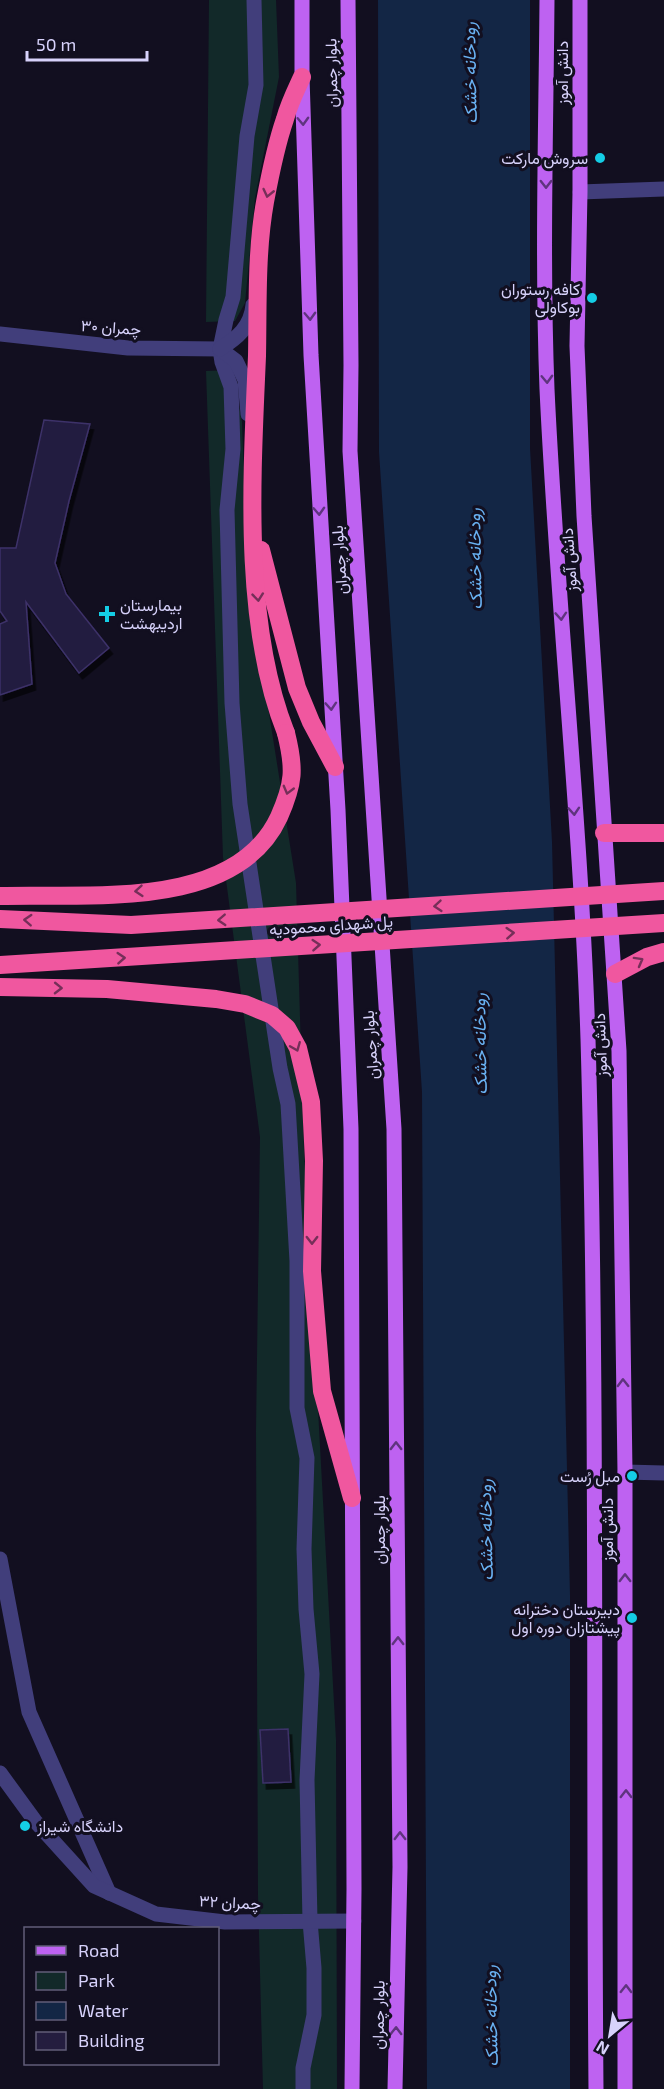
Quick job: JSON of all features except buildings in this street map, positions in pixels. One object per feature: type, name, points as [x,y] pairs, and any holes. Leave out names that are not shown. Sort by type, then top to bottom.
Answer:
[{"type":"highway","points":[[0,896],[88,896],[162,890],[190,885],[220,874],[250,854],[275,825],[288,794],[293,762],[278,713],[263,645],[255,571],[253,488],[261,246],[265,204],[285,118],[302,77]]},
{"type":"highway","points":[[254,528],[267,569],[286,652],[297,688],[311,722],[335,767]]},
{"type":"highway","points":[[604,833],[664,833]]},
{"type":"highway","name":"پل شهدای محمودیه","points":[[0,919],[131,925],[664,891]]},
{"type":"highway","name":"پل شهدای محمودیه","points":[[0,965],[664,923]]},
{"type":"highway","points":[[615,975],[647,957],[664,952]]},
{"type":"highway","points":[[0,987],[107,989],[216,999],[245,1004],[272,1015],[287,1028],[298,1048],[311,1102],[314,1161],[312,1271],[322,1391],[352,1498]]},
{"type":"main road","name":"بلوار چمران","points":[[302,0],[302,77],[311,355],[335,767],[351,1129],[354,1921],[352,2089]]},
{"type":"main road","name":"بلوار چمران","points":[[348,0],[350,451],[394,1130],[400,1855],[395,2089]]},
{"type":"main road","name":"دانش آموز","points":[[547,0],[545,273],[547,385],[587,1031],[593,1227],[596,2089]]},
{"type":"main road","name":"دانش آموز","points":[[580,0],[577,346],[584,516],[620,1063],[625,1472],[625,2089]]},
{"type":"street","points":[[254,0],[256,85],[247,136],[233,297],[220,349],[231,387],[232,449],[227,510],[232,703],[240,804],[280,1068],[288,1104],[297,1261],[297,1408],[307,1458],[304,1549],[306,1609],[312,1674],[308,1780],[314,2015],[303,2068],[303,2089]]},
{"type":"street","points":[[580,192],[664,189]]},
{"type":"street","points":[[220,349],[237,338],[249,323],[261,246]]},
{"type":"street","name":"۳۰ چمران","points":[[0,334],[128,348],[220,349]]},
{"type":"street","points":[[220,349],[236,361],[245,380],[251,436],[253,488]]},
{"type":"street","points":[[625,1472],[664,1473]]},
{"type":"street","points":[[0,1559],[29,1712],[109,1893]]},
{"type":"street","name":"۳۲ چمران","points":[[0,1773],[35,1821],[94,1886],[156,1914],[225,1922],[354,1921]]},
{"type":"green space","points":[[209,0],[276,0],[279,77],[255,198],[245,303],[235,321],[206,322]]},
{"type":"green space","points":[[232,370],[242,422],[248,581],[296,883],[304,1152],[336,1740],[337,2089],[263,2089],[258,1895],[256,1431],[260,1137],[223,857],[206,371]]},
{"type":"water","name":"رودخانه خشک","points":[[378,0],[530,0],[530,448],[552,842],[570,1595],[570,2089],[427,2089],[422,1092],[379,452]]},
{"type":"place","name":"سروش مارکت","points":[[600,158]]},
{"type":"place","name":"کافه رستوران بوکاولی","points":[[592,298]]},
{"type":"place","name":"بیمارستان اردیبهشت","points":[[107,614]]},
{"type":"place","name":"مبل رُست","points":[[632,1476]]},
{"type":"place","name":"دبیرستان دخترانه پیشتازان دوره اول","points":[[632,1618]]},
{"type":"place","name":"دانشگاه شیراز","points":[[25,1826]]}]
